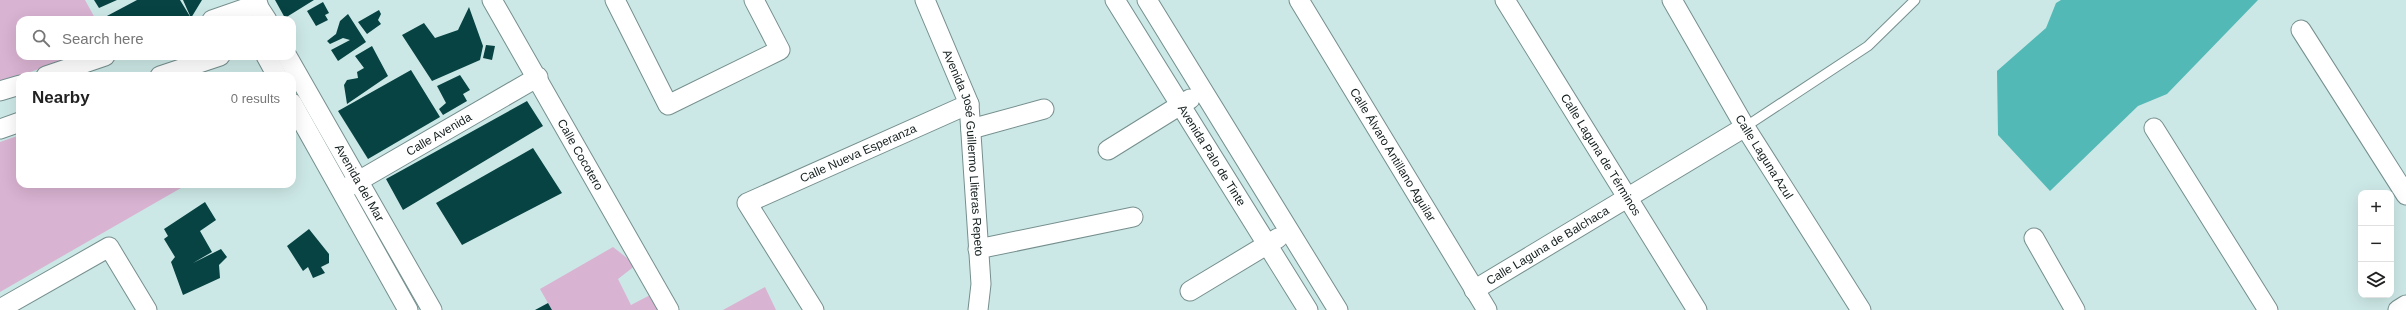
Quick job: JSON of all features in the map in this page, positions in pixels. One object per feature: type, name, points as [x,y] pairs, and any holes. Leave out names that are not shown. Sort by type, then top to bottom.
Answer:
[{"type":"street","name":"Calle Cocotero","points":[[492,0],[538,77],[669,310]]},
{"type":"street","points":[[615,0],[668,105],[780,50],[754,0]]},
{"type":"street","name":"Avenida José Guillermo Lliteras Repeto","points":[[925,0],[969,104],[980,284],[978,310]]},
{"type":"street","name":"Avenida Palo de Tinte","points":[[1115,0],[1308,310]]},
{"type":"street","points":[[1147,0],[1338,310]]},
{"type":"street","name":"Calle Álvaro Antillano Aguilar","points":[[1299,0],[1487,310]]},
{"type":"street","name":"Calle Laguna de Términos","points":[[1505,0],[1697,310]]},
{"type":"street","name":"Calle Laguna Azul","points":[[1672,0],[1744,127],[1861,310]]},
{"type":"street","points":[[226,16],[250,9]]},
{"type":"street","points":[[2300,30],[2406,195]]},
{"type":"street","points":[[58,72],[93,60]]},
{"type":"street","points":[[172,72],[208,60]]},
{"type":"street","points":[[268,60],[275,72]]},
{"type":"street","name":"Avenida del Mar","points":[[289,60],[432,310]]},
{"type":"street","name":"Calle Avenida","points":[[340,192],[538,77]]},
{"type":"street","points":[[0,91],[16,86]]},
{"type":"street","points":[[1108,150],[1203,90]]},
{"type":"street","name":"Calle Nueva Esperanza","points":[[814,310],[747,203],[969,104]]},
{"type":"street","points":[[971,130],[1044,109]]},
{"type":"street","name":"Avenida del Mar","points":[[296,110],[340,192],[408,310]]},
{"type":"street","points":[[0,129],[16,123]]},
{"type":"street","name":"Calle Laguna de Balchaca","points":[[1474,290],[1627,196],[1744,127]]},
{"type":"street","points":[[2154,128],[2268,310]]},
{"type":"street","points":[[978,249],[1133,217]]},
{"type":"street","points":[[1190,290],[1267,245],[1289,230]]},
{"type":"street","points":[[2034,238],[2075,310]]},
{"type":"street","points":[[0,309],[109,248],[147,310]]},
{"type":"street","points":[[2398,310],[2406,305]]},
{"type":"lane","points":[[1744,127],[1868,46],[1915,0]]},
{"type":"shaded area","points":[[0,0],[85,0],[94,16],[16,16],[16,60],[66,60],[30,72],[16,72],[16,77],[0,82]]},
{"type":"shaded area","points":[[16,136],[16,188],[181,188],[0,292],[0,142]]},
{"type":"shaded area","points":[[613,247],[636,265],[618,279],[631,305],[654,293],[663,310],[552,310],[540,289]]},
{"type":"shaded area","points":[[765,287],[776,310],[723,310]]},
{"type":"water","points":[[2061,0],[2258,0],[2167,94],[2138,106],[2050,191],[1998,135],[1997,71],[2046,28],[2056,3]]},
{"type":"building","points":[[94,0],[117,0],[99,8]]},
{"type":"building","points":[[137,0],[180,0],[190,16],[107,16]]},
{"type":"building","points":[[183,0],[202,0],[192,16],[190,16]]},
{"type":"building","points":[[275,0],[314,0],[288,16],[284,16]]},
{"type":"building","points":[[323,2],[329,13],[325,15],[328,20],[316,26],[307,11]]},
{"type":"building","points":[[469,7],[483,46],[480,60],[432,81],[402,35],[424,23],[435,38],[458,30]]},
{"type":"building","points":[[379,10],[381,14],[378,20],[381,24],[367,34],[358,22]]},
{"type":"building","points":[[348,14],[366,42],[338,61],[331,50],[350,40],[343,38],[330,44],[327,41],[336,34],[340,21]]},
{"type":"building","points":[[486,45],[495,46],[492,60],[483,58]]},
{"type":"building","points":[[372,46],[388,76],[347,104],[344,85],[347,80],[358,78],[357,72],[364,68],[355,56]]},
{"type":"building","points":[[411,70],[440,117],[368,159],[338,111]]},
{"type":"building","points":[[460,75],[470,90],[463,94],[467,101],[443,115],[439,109],[446,103],[437,86]]},
{"type":"building","points":[[527,101],[543,126],[403,210],[386,179]]},
{"type":"building","points":[[533,148],[562,193],[462,245],[436,203]]},
{"type":"building","points":[[205,202],[216,220],[200,231],[212,252],[193,263],[221,249],[227,257],[219,265],[220,278],[183,295],[171,262],[175,257],[164,239],[168,236],[164,229]]},
{"type":"building","points":[[309,229],[329,254],[329,263],[321,267],[325,273],[313,278],[308,267],[303,271],[287,246]]},
{"type":"building","points":[[548,303],[552,310],[535,310]]}]
